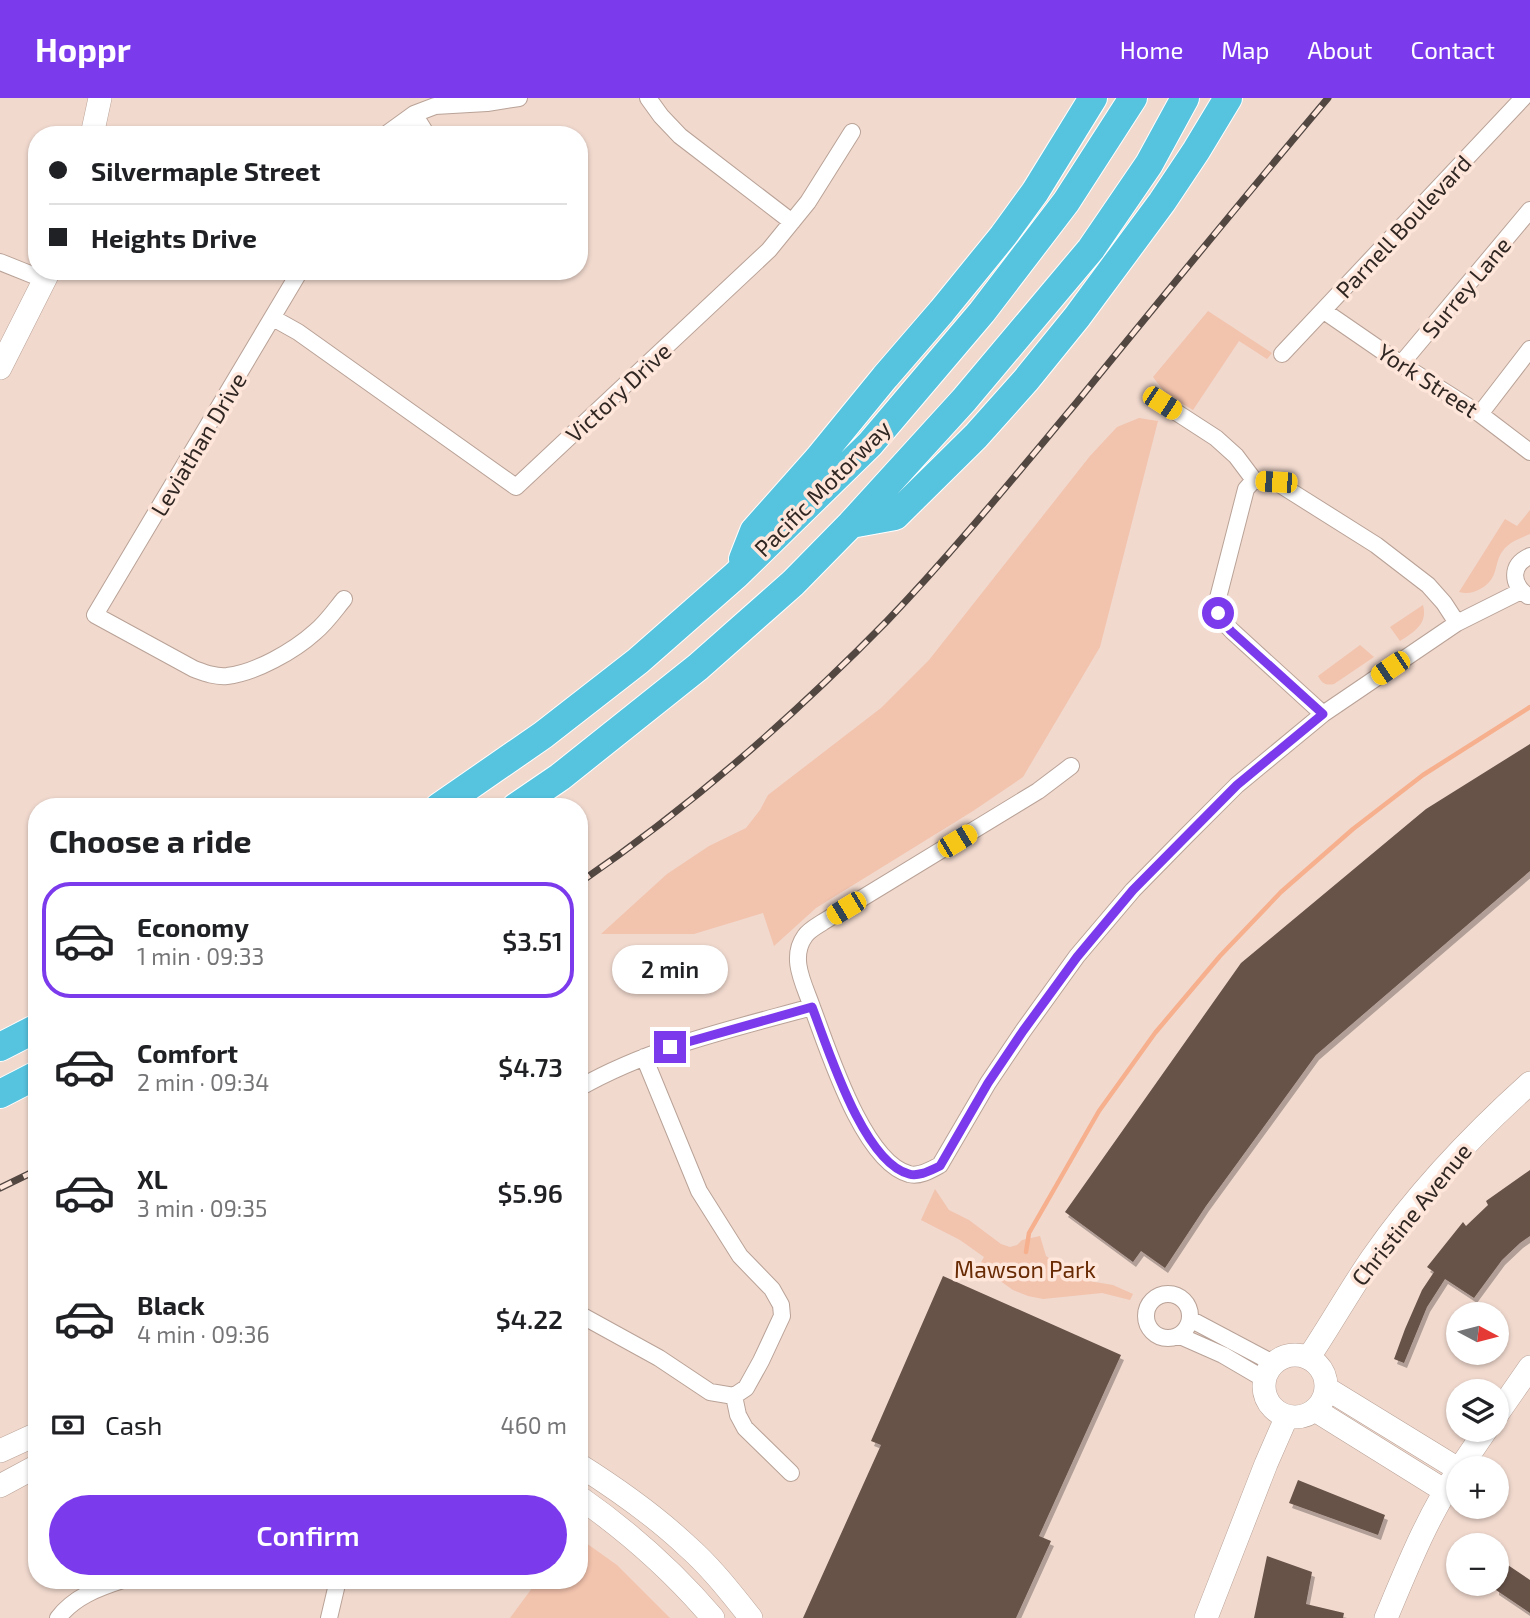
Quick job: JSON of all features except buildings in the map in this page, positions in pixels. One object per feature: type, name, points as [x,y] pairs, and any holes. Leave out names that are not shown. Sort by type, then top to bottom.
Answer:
[{"type":"highway","points":[[736,575],[754,531],[818,459],[1003,236],[1035,192],[1093,98]]},
{"type":"highway","name":"Pacific Motorway","points":[[452,798],[543,734],[694,614],[870,444],[982,312],[1066,202],[1133,98]]},
{"type":"highway","name":"Pacific Motorway","points":[[529,798],[560,777],[698,667],[793,583],[851,524],[964,400],[1091,249],[1149,164],[1185,98]]},
{"type":"highway","points":[[851,524],[895,516],[985,426],[1026,380],[1077,317],[1154,212],[1228,98]]},
{"type":"highway","points":[[0,1047],[28,1033]]},
{"type":"highway","points":[[0,1094],[28,1080]]},
{"type":"street","points":[[94,126],[100,98]]},
{"type":"street","points":[[397,126],[414,114],[435,106],[519,98]]},
{"type":"street","points":[[648,98],[660,116],[680,136],[792,222],[808,202],[852,132]]},
{"type":"street","name":"Parnell Boulevard","points":[[1282,354],[1525,101]]},
{"type":"street","points":[[414,114],[421,126]]},
{"type":"street","name":"Surrey Lane","points":[[1401,364],[1530,210]]},
{"type":"street","name":"Victory Drive","points":[[273,318],[298,332],[516,487],[769,250],[792,222]]},
{"type":"street","points":[[0,262],[28,270]]},
{"type":"street","points":[[0,368],[45,280]]},
{"type":"street","name":"Leviathan Drive","points":[[295,280],[95,615],[194,669],[211,675],[225,676],[254,668],[294,648],[316,632],[344,599]]},
{"type":"street","name":"York Street","points":[[1324,310],[1401,364],[1480,414],[1530,452]]},
{"type":"street","points":[[1480,414],[1530,349]]},
{"type":"street","points":[[1162,403],[1216,438],[1236,456],[1254,480],[1276,482],[1376,545],[1428,585],[1457,623]]},
{"type":"street","points":[[1254,480],[1246,489],[1218,598],[1218,613],[1231,631],[1323,714]]},
{"type":"street","points":[[1071,766],[1038,791],[806,933],[798,948],[797,965],[854,1112],[892,1166],[912,1175],[940,1166],[988,1083],[1077,957],[1133,890],[1237,785],[1323,714],[1457,623],[1525,594],[1517,585],[1516,571],[1519,564],[1530,556]]},
{"type":"street","points":[[588,1083],[644,1056],[670,1047],[812,1007]]},
{"type":"street","points":[[588,1319],[659,1358],[710,1392],[734,1395],[746,1388],[782,1317],[781,1305],[772,1289],[740,1256],[699,1191],[644,1056]]},
{"type":"street","name":"Christine Avenue","points":[[1309,1357],[1367,1266],[1408,1210],[1464,1146],[1530,1083]]},
{"type":"street","points":[[1168,1294],[1182,1299],[1190,1312],[1190,1319],[1180,1336],[1162,1338],[1150,1331],[1146,1318],[1149,1305],[1154,1299],[1168,1294]]},
{"type":"street","points":[[1190,1319],[1269,1371]]},
{"type":"street","points":[[1180,1336],[1269,1371]]},
{"type":"street","points":[[1290,1354],[1309,1357],[1324,1373],[1326,1388],[1323,1400],[1315,1410],[1302,1417],[1287,1416],[1276,1411],[1268,1402],[1264,1391],[1269,1371],[1278,1359],[1290,1354]]},
{"type":"street","points":[[1509,1397],[1530,1367]]},
{"type":"street","points":[[1326,1388],[1446,1462]]},
{"type":"street","points":[[734,1395],[738,1415],[745,1428],[791,1473]]},
{"type":"street","points":[[1315,1410],[1445,1491],[1418,1543],[1386,1618]]},
{"type":"street","points":[[1206,1618],[1287,1416]]},
{"type":"street","points":[[0,1451],[28,1438]]},
{"type":"street","points":[[0,1486],[28,1471]]},
{"type":"street","points":[[588,1471],[651,1515],[688,1547],[717,1576],[751,1618]]},
{"type":"street","points":[[588,1503],[610,1518],[666,1567],[713,1618]]},
{"type":"street","points":[[1196,1618],[1228,1561]]},
{"type":"street","points":[[58,1618],[66,1608],[99,1589]]},
{"type":"street","points":[[329,1618],[336,1589]]},
{"type":"green space","points":[[1208,311],[1272,353],[1267,359],[1239,341],[1193,410],[1167,395],[1153,377]]},
{"type":"green space","points":[[1139,418],[1158,421],[1100,647],[1023,777],[816,908],[774,946],[763,913],[694,934],[601,934],[667,874],[709,846],[746,828],[768,795],[881,708],[929,660],[1090,456],[1117,427]]},
{"type":"green space","points":[[1530,510],[1530,534],[1505,548],[1487,585],[1467,593],[1459,592],[1505,519],[1517,526]]},
{"type":"green space","points":[[1423,605],[1422,622],[1415,631],[1400,641],[1390,627]]},
{"type":"green space","points":[[1360,645],[1374,657],[1334,684],[1322,682],[1318,676]]},
{"type":"green space","name":"Mawson Park","points":[[935,1189],[949,1210],[969,1220],[1001,1244],[1010,1247],[1022,1240],[1040,1236],[1046,1256],[1073,1276],[1113,1285],[1133,1294],[1130,1300],[1102,1293],[1043,1299],[1013,1290],[979,1266],[984,1257],[960,1240],[921,1220]]},
{"type":"green space","points":[[588,1544],[617,1565],[670,1618],[510,1618],[531,1589],[588,1589]]},
{"type":"waterway","points":[[1026,1252],[1029,1233],[1099,1111],[1155,1033],[1220,956],[1281,892],[1353,829],[1423,775],[1530,707]]},
{"type":"railway","points":[[588,877],[661,824],[778,726],[887,621],[936,568],[1077,402],[1328,98]]},
{"type":"railway","points":[[0,1188],[28,1174]]},
{"type":"route","points":[[670,1047],[812,1007],[854,1112],[875,1145],[892,1166],[912,1175],[940,1166],[988,1083],[1023,1031],[1077,957],[1133,890],[1237,785],[1323,714],[1231,631],[1218,613]]}]
